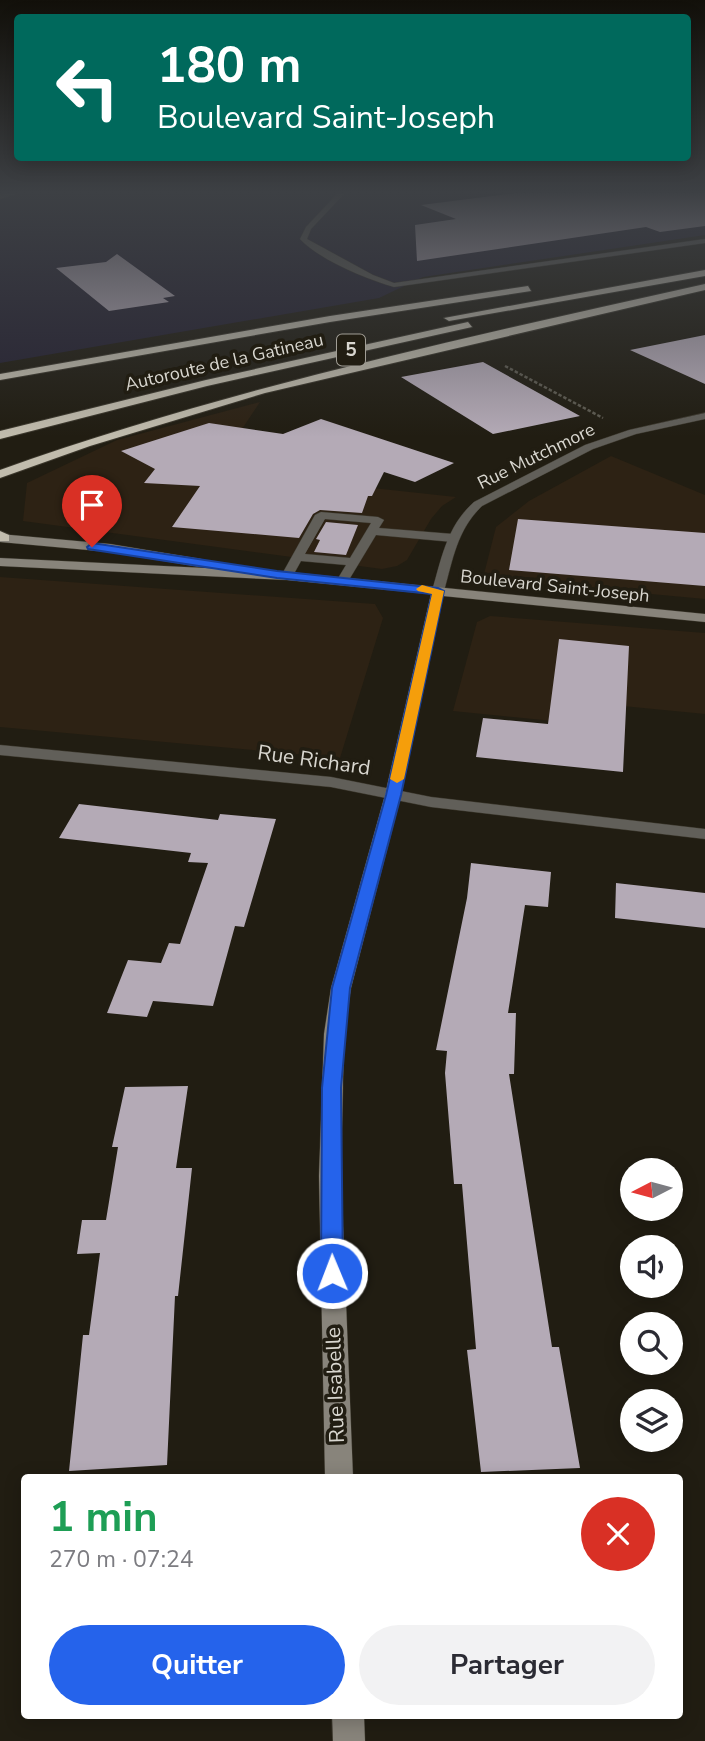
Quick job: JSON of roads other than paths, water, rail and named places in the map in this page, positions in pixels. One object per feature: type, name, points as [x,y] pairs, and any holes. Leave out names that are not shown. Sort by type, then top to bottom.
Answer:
[{"type":"highway","points":[[573,284],[704,276]]},
{"type":"highway","name":"Autoroute de la Gatineau","points":[[337,341],[519,304],[704,276]]},
{"type":"highway","name":"Autoroute de la Gatineau","points":[[0,435],[385,343],[704,276]]},
{"type":"highway","points":[[0,474],[130,429],[250,393],[705,287]]},
{"type":"highway","points":[[0,377],[330,318],[534,289]]},
{"type":"highway","name":"Autoroute de la Gatineau","points":[[194,373],[226,366]]},
{"type":"main road","name":"Boulevard Saint-Joseph","points":[[1,537],[110,548],[282,575]]},
{"type":"main road","name":"Boulevard Saint-Joseph","points":[[0,562],[282,575],[705,618]]},
{"type":"main road","name":"Rue Isabelle","points":[[339,1474],[330,1176],[334,1034],[341,988],[393,795],[438,591]]},
{"type":"main road","points":[[348,1719],[349,1741]]},
{"type":"street","points":[[364,274],[394,285],[470,274]]},
{"type":"street","name":"Rue Mutchmore","points":[[438,591],[453,538],[463,518],[478,504],[566,458],[633,432],[705,415]]},
{"type":"street","points":[[282,575],[311,545],[319,528],[321,515],[378,520],[355,549],[354,562],[343,580]]},
{"type":"street","points":[[356,532],[453,538]]},
{"type":"street","points":[[297,557],[354,562]]},
{"type":"street","name":"Rue Richard","points":[[0,750],[331,782],[458,806],[705,834]]}]
